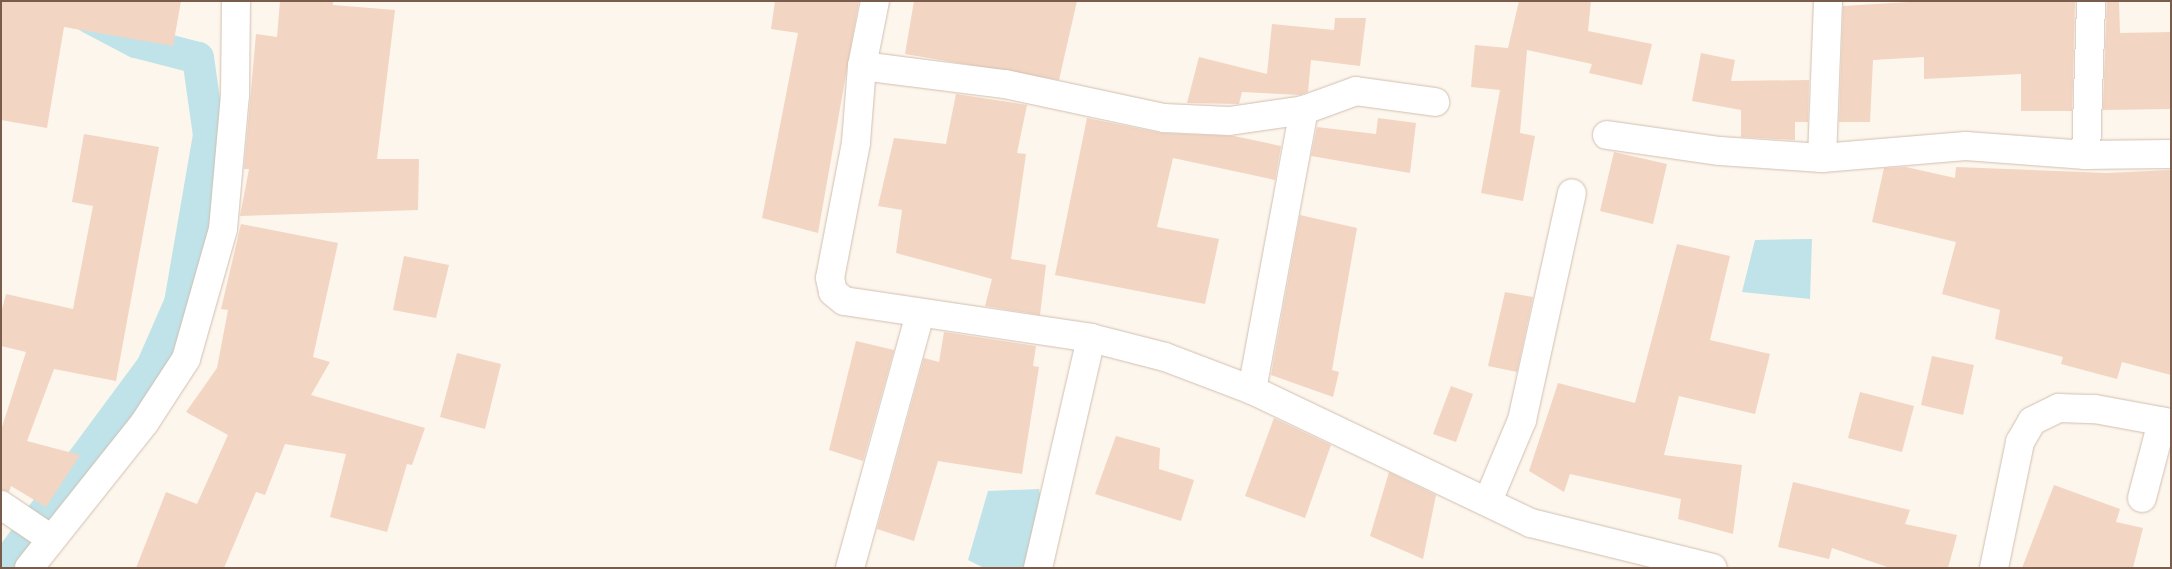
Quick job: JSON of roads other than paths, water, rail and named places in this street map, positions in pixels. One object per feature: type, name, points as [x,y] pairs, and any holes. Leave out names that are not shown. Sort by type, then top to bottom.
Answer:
[{"type":"street","points":[[29,568],[49,537],[145,422],[186,359],[223,229],[235,95],[236,1]]},
{"type":"street","points":[[875,1],[862,66],[856,143],[830,278],[833,292],[844,301],[1091,338],[1165,357],[1252,390],[1488,500],[1530,523],[1713,568]]},
{"type":"street","points":[[1822,158],[1828,1]]},
{"type":"street","points":[[2086,155],[2090,1]]},
{"type":"street","points":[[862,66],[1005,84],[1164,118],[1229,121],[1304,110],[1356,91],[1435,102]]},
{"type":"street","points":[[1252,390],[1304,110]]},
{"type":"street","points":[[1607,136],[1720,151],[1822,158],[1966,146],[2086,155],[2171,154]]},
{"type":"street","points":[[1488,500],[1522,420],[1572,193]]},
{"type":"street","points":[[850,568],[920,313]]},
{"type":"street","points":[[1038,568],[1091,338]]},
{"type":"street","points":[[1994,568],[2020,442],[2032,421],[2059,408],[2166,423],[2142,498]]},
{"type":"street","points":[[2,505],[49,537]]},
{"type":"water","points":[[1812,239],[1810,299],[1742,292],[1755,240]]},
{"type":"water","points":[[1039,489],[1043,509],[1023,568],[984,568],[968,560],[988,491]]},
{"type":"waterway","points":[[3,568],[152,367],[180,303],[209,135],[198,58],[136,42],[90,18]]}]
